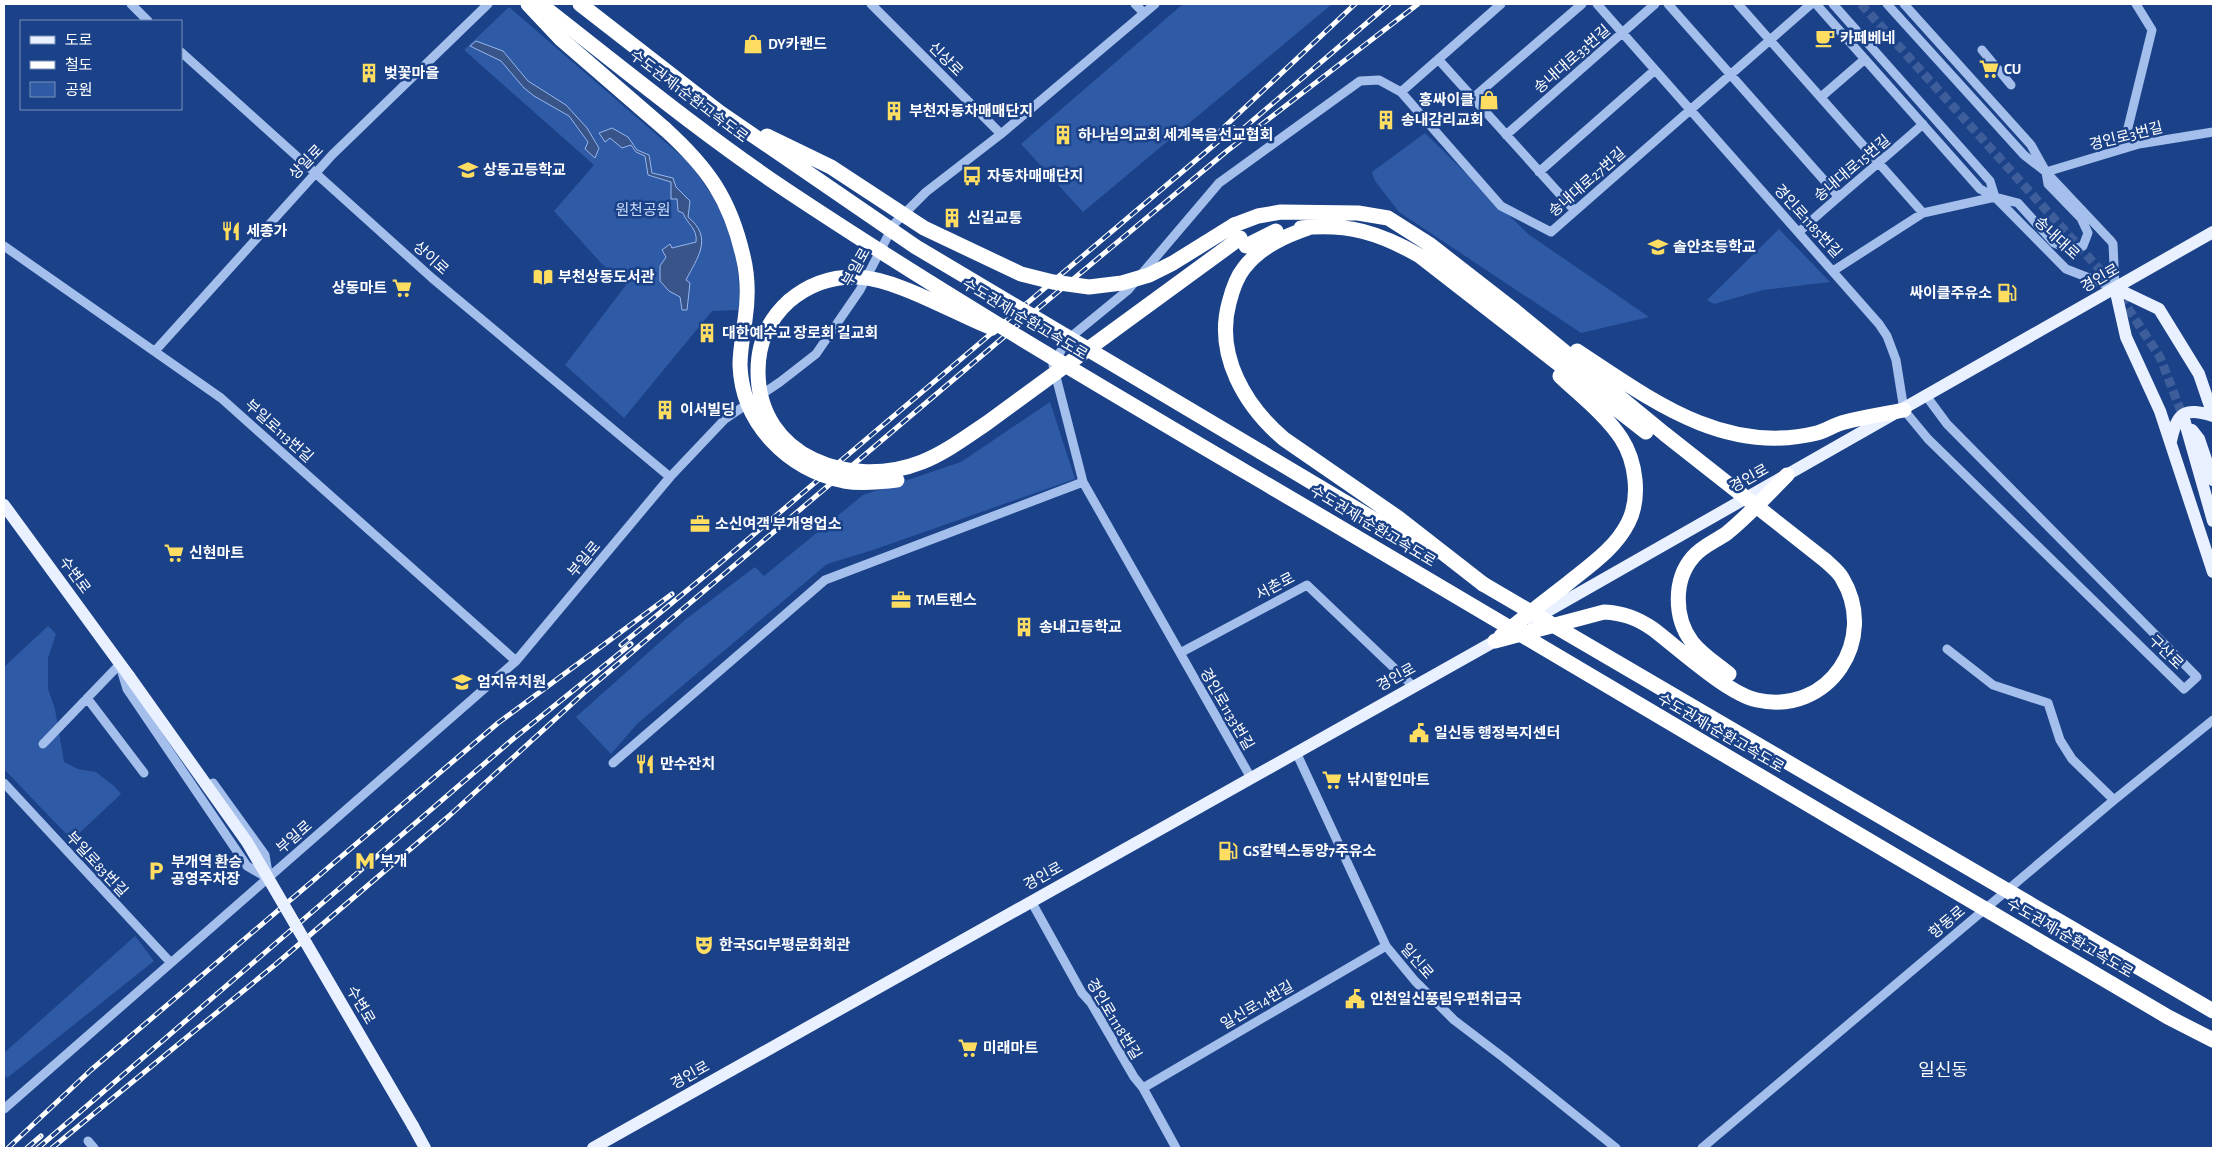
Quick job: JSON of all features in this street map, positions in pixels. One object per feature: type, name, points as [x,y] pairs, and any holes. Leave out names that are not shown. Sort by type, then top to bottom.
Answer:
[{"type":"highway","points":[[528,4],[561,39],[687,149],[722,193],[733,216],[744,258],[746,285],[745,320],[740,345],[740,368],[746,397],[756,421],[772,442],[795,462],[819,474],[845,481],[868,483],[896,480],[926,470],[955,456],[1234,252],[1245,240]]},
{"type":"highway","name":"수도권제1순환고속도로","points":[[540,4],[679,113],[783,187],[903,265],[1034,346],[2126,991],[2213,1040]]},
{"type":"highway","name":"수도권제1순환고속도로","points":[[580,4],[718,112],[916,247],[1482,584],[2178,993],[2213,1011]]},
{"type":"highway","points":[[718,112],[830,167],[924,228],[1021,274],[1053,282],[1089,287],[1122,283],[1149,275],[1173,262],[1278,230],[1330,226],[1355,228],[1394,241],[1420,256],[1497,317],[1663,439],[1841,576],[1850,595],[1855,617],[1854,640],[1846,661],[1831,680],[1811,694],[1793,700],[1773,702],[1756,700],[1735,691],[1653,629],[1641,621],[1622,613],[1604,612],[1495,641]]},
{"type":"highway","points":[[1034,346],[892,284],[859,277],[827,279],[801,291],[780,310],[764,332],[758,359],[758,385],[771,422],[798,451],[816,462],[837,469],[862,472],[891,471],[922,462],[953,446],[1220,251],[1245,240],[1274,222],[1314,212],[1358,213],[1388,218],[1429,244],[1515,311],[1663,439]]},
{"type":"highway","points":[[1245,240],[1243,268],[1232,290],[1225,316],[1225,338],[1230,362],[1239,384],[1251,404],[1267,425],[1284,439],[1398,517],[1482,584]]},
{"type":"highway","points":[[1515,311],[1667,409],[1728,434],[1764,440],[1802,436],[1818,433],[1842,422],[1904,410]]},
{"type":"highway","points":[[1495,641],[1597,560],[1617,541],[1629,521],[1635,496],[1634,474],[1630,458],[1621,438],[1586,401],[1497,317]]},
{"type":"highway","points":[[1788,475],[1726,533],[1707,544],[1693,557],[1684,571],[1678,598],[1684,628],[1692,642],[1705,655],[1741,683],[1756,690],[1772,692],[1790,691],[1807,686],[1825,672],[1838,655],[1845,638],[1846,618],[1842,598],[1823,564]]},
{"type":"main road","name":"경인로","points":[[593,1148],[1904,410],[2213,232]]},
{"type":"main road","points":[[2115,288],[2159,309],[2199,374],[2213,415]]},
{"type":"main road","points":[[2115,288],[2126,337],[2160,411],[2213,572]]},
{"type":"main road","points":[[2171,442],[2174,425],[2179,416],[2195,410],[2213,415]]},
{"type":"main road","points":[[2213,480],[2199,440],[2184,419],[2213,521]]},
{"type":"main road","name":"수변로","points":[[4,506],[248,842],[425,1148]]},
{"type":"street","points":[[131,4],[147,20]]},
{"type":"street","name":"상일로","points":[[155,351],[315,173],[488,4]]},
{"type":"street","name":"신상로","points":[[871,4],[1001,134]]},
{"type":"street","points":[[1135,4],[1144,13]]},
{"type":"street","name":"부일로","points":[[4,1109],[516,661],[670,477],[725,419],[780,382],[816,354],[860,290],[894,224],[926,192],[1001,134],[1155,4]]},
{"type":"street","points":[[1401,92],[1501,4]]},
{"type":"street","points":[[1473,98],[1582,4]]},
{"type":"street","name":"경인로1185번길","points":[[1597,4],[1879,324],[1896,360],[1904,410]]},
{"type":"street","name":"송내대로33번길","points":[[1506,135],[1655,4]]},
{"type":"street","points":[[1668,4],[1838,196]]},
{"type":"street","points":[[1738,4],[1923,214]]},
{"type":"street","name":"송내대로27번길","points":[[1401,92],[1500,206],[1551,232],[1811,4]]},
{"type":"street","name":"송내대로","points":[[1816,4],[1980,189],[1995,197],[2066,269],[2115,288]]},
{"type":"street","name":"송내대로","points":[[1833,4],[1990,181],[1995,197]]},
{"type":"street","points":[[1887,4],[2024,155],[2046,172],[2113,244],[2115,288]]},
{"type":"street","points":[[1833,271],[1923,214],[1995,197],[2018,203],[2054,243],[2070,250],[2083,246],[2088,233],[2081,218],[2048,184],[2046,172],[2031,145],[1904,4]]},
{"type":"street","points":[[2123,148],[2152,30],[2136,4]]},
{"type":"street","points":[[1982,50],[2011,85]]},
{"type":"street","name":"상이로","points":[[182,53],[463,304],[670,477]]},
{"type":"street","points":[[1821,97],[1865,58]]},
{"type":"street","points":[[1438,59],[1574,211]]},
{"type":"street","points":[[1540,172],[1655,70]]},
{"type":"street","name":"경인로1133번길","points":[[1251,778],[1083,482],[1053,365],[1066,340],[1128,290],[1219,183],[1360,81],[1379,80],[1401,92]]},
{"type":"street","name":"송내대로15번길","points":[[1799,232],[1838,196],[1880,164],[1924,124]]},
{"type":"street","name":"경인로3번길","points":[[2046,172],[2138,144],[2213,132]]},
{"type":"street","name":"부일로113번길","points":[[4,246],[221,398],[516,661]]},
{"type":"street","name":"구산로","points":[[1904,410],[1928,439],[2184,689],[2197,676],[1946,424],[1926,397]]},
{"type":"street","points":[[613,763],[826,580],[1083,482]]},
{"type":"street","name":"서촌로","points":[[1180,653],[1307,585],[1413,686]]},
{"type":"street","points":[[1947,649],[1993,685],[2048,703],[2060,740],[2072,759],[2114,800]]},
{"type":"street","points":[[43,744],[120,664]]},
{"type":"street","name":"수변로","points":[[120,664],[131,671],[265,855],[269,878]]},
{"type":"street","name":"수변로","points":[[120,664],[127,689],[247,866],[269,878]]},
{"type":"street","points":[[88,698],[144,773]]},
{"type":"street","name":"항동로","points":[[1702,1148],[2114,800],[2213,720]]},
{"type":"street","name":"일신로","points":[[1296,752],[1386,946],[1415,981],[1454,1020],[1616,1148]]},
{"type":"street","name":"부일로83번길","points":[[4,783],[171,963]]},
{"type":"street","name":"경인로1118번길","points":[[1032,901],[1082,993],[1091,1002],[1134,1078],[1143,1088],[1176,1148]]},
{"type":"street","name":"일신로14번길","points":[[1143,1088],[1386,946]]},
{"type":"green space","points":[[1183,4],[1332,4],[1083,212],[1021,144]]},
{"type":"green space","name":"원천공원","points":[[509,7],[686,160],[700,178],[721,212],[734,248],[739,287],[739,310],[712,311],[624,418],[565,365],[626,285],[601,263],[554,211],[594,165],[464,50]]},
{"type":"green space","points":[[1425,133],[1528,234],[1649,317],[1581,333],[1399,212],[1375,181],[1372,172]]},
{"type":"green space","points":[[1779,229],[1830,282],[1763,290],[1714,304],[1707,300]]},
{"type":"green space","points":[[1050,402],[1075,479],[873,550],[827,564],[637,724],[611,754],[576,717],[686,619],[755,567],[764,576],[863,495],[961,462]]},
{"type":"green space","points":[[48,626],[56,634],[48,658],[48,689],[55,709],[64,762],[78,769],[96,772],[121,794],[72,840],[4,769],[4,667]]},
{"type":"green space","points":[[135,936],[154,961],[7,1078],[4,1074],[4,1053]]},
{"type":"shaded area","points":[[476,41],[503,51],[528,81],[566,105],[587,128],[599,148],[595,158],[585,149],[588,142],[569,116],[534,96],[524,88],[501,61],[470,46]]},
{"type":"shaded area","points":[[612,128],[628,137],[637,150],[649,155],[652,173],[673,178],[676,187],[690,201],[688,217],[696,225],[702,240],[698,256],[686,280],[690,283],[687,310],[682,310],[680,297],[669,291],[660,281],[660,266],[666,257],[662,250],[670,244],[672,248],[696,242],[694,230],[683,213],[678,211],[677,199],[671,199],[671,182],[648,175],[645,156],[636,152],[631,145],[622,148],[610,138],[605,142],[599,133]]},
{"type":"tunnel","points":[[1861,4],[2110,281],[2160,357],[2184,419]]},
{"type":"railway","points":[[1220,131],[1355,4]]},
{"type":"railway","points":[[1231,139],[1389,4]]},
{"type":"railway","points":[[52,1148],[276,964],[449,816],[586,691],[1012,330],[1227,151],[1418,4]]},
{"type":"railway","points":[[621,645],[1234,128]]},
{"type":"railway","points":[[8,1148],[91,1070],[498,723],[672,594]]},
{"type":"railway","points":[[38,1148],[513,739],[631,644]]},
{"type":"railway","points":[[27,1148],[41,1136]]},
{"type":"place","name":"카페베네","points":[[1825,38]]},
{"type":"place","name":"DY카랜드","points":[[753,44]]},
{"type":"place","name":"CU","points":[[1989,69]]},
{"type":"place","name":"벚꽃마을","points":[[369,73]]},
{"type":"place","name":"홍싸이클","points":[[1489,100]]},
{"type":"place","name":"부천자동차매매단지","points":[[894,111]]},
{"type":"place","name":"송내감리교회","points":[[1386,120]]},
{"type":"place","name":"하나님의교회 세계복음선교협회","points":[[1063,135]]},
{"type":"place","name":"상동고등학교","points":[[468,170]]},
{"type":"place","name":"자동차매매단지","points":[[972,176]]},
{"type":"place","name":"신길교통","points":[[952,218]]},
{"type":"place","name":"세종가","points":[[231,231]]},
{"type":"place","name":"솔안초등학교","points":[[1658,247]]},
{"type":"place","name":"부천상동도서관","points":[[543,277]]},
{"type":"place","name":"상동마트","points":[[402,288]]},
{"type":"place","name":"싸이클주유소","points":[[2007,293]]},
{"type":"place","name":"대한예수교 장로회 길교회","points":[[707,333]]},
{"type":"place","name":"이서빌딩","points":[[665,410]]},
{"type":"place","name":"소신여객 부개영업소","points":[[700,524]]},
{"type":"place","name":"신현마트","points":[[174,553]]},
{"type":"place","name":"TM트렌스","points":[[901,600]]},
{"type":"place","name":"송내고등학교","points":[[1024,627]]},
{"type":"place","name":"엄지유치원","points":[[462,682]]},
{"type":"place","name":"일신동 행정복지센터","points":[[1419,733]]},
{"type":"place","name":"만수잔치","points":[[645,764]]},
{"type":"place","name":"낚시할인마트","points":[[1332,780]]},
{"type":"place","name":"GS칼텍스동양7주유소","points":[[1228,851]]},
{"type":"place","name":"부개","points":[[365,861]]},
{"type":"place","name":"부개역 환승 공영주차장","points":[[156,871]]},
{"type":"place","name":"한국SGI부평문화회관","points":[[704,945]]},
{"type":"place","name":"인천일신풍림우편취급국","points":[[1355,999]]},
{"type":"place","name":"미래마트","points":[[968,1048]]},
{"type":"district","name":"일신동","points":[[1943,1070]]}]
